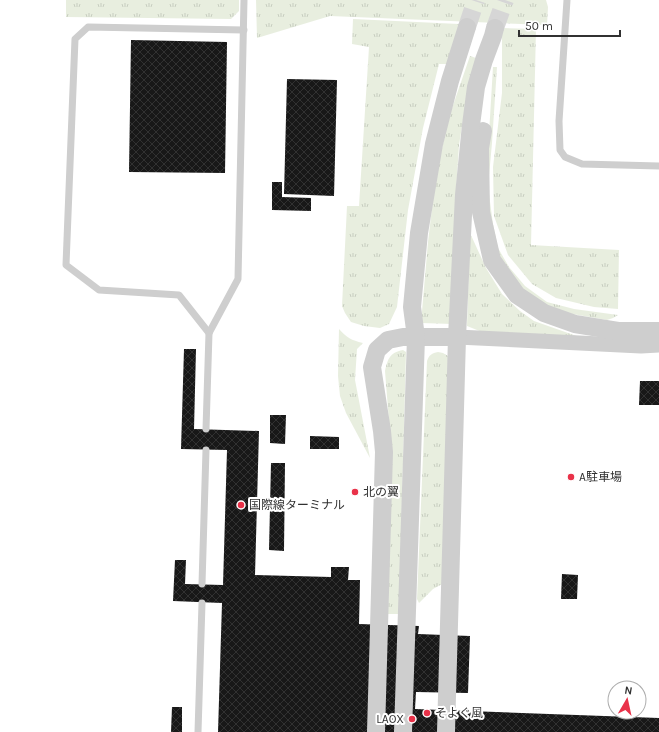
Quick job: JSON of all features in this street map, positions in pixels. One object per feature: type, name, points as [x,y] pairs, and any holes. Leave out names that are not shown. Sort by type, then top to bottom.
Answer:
[{"type":"street","points":[[403,732],[416,337],[412,307],[420,225],[434,144],[450,81],[467,27]]},
{"type":"street","points":[[446,732],[457,337],[464,195],[476,87],[494,32],[480,148],[481,212],[492,260],[517,295],[544,312],[575,324],[618,331],[659,331]]},
{"type":"street","points":[[376,732],[384,452],[372,367],[377,350],[388,340],[403,337],[457,337],[641,346],[659,344]]},
{"type":"lane","points":[[206,430],[209,333],[238,279],[244,0]]},
{"type":"lane","points":[[567,0],[559,121],[560,150],[565,157],[582,164],[659,166]]},
{"type":"lane","points":[[209,333],[179,295],[100,290],[66,265],[75,40],[88,27],[244,30]]},
{"type":"lane","points":[[202,584],[206,450]]},
{"type":"lane","points":[[198,732],[202,603]]},
{"type":"green space","points":[[66,0],[239,0],[239,11],[231,19],[66,17]]},
{"type":"green space","points":[[256,0],[546,0],[548,7],[547,25],[330,16],[257,38]]},
{"type":"green space","points":[[353,19],[459,24],[448,64],[439,64],[423,128],[408,210],[397,307],[389,324],[380,328],[364,326],[351,322],[342,306],[347,206],[359,206],[369,47],[352,44]]},
{"type":"green space","points":[[502,28],[536,29],[531,245],[619,250],[618,309],[594,307],[556,298],[532,284],[508,255],[494,216],[493,167],[502,93]]},
{"type":"green space","points":[[470,56],[476,58],[468,89],[459,145],[456,191],[452,324],[421,323],[436,174],[450,114]]},
{"type":"green space","points":[[493,67],[497,67],[488,187],[498,248],[509,267],[525,286],[547,302],[574,309],[618,315],[613,318],[607,320],[561,312],[543,305],[520,288],[499,263],[484,217]]},
{"type":"green space","points":[[470,233],[486,268],[502,294],[520,311],[534,321],[585,339],[482,332],[467,326]]},
{"type":"green space","points":[[339,329],[344,335],[355,341],[363,343],[357,349],[355,380],[370,458],[346,413],[340,396],[338,376]]},
{"type":"green space","points":[[403,350],[406,352],[399,614],[388,614],[391,447],[385,371],[390,357],[398,351]]},
{"type":"green space","points":[[438,352],[448,356],[444,583],[433,589],[419,603],[417,599],[427,361],[431,355]]},
{"type":"building","points":[[131,40],[227,42],[225,173],[129,172]]},
{"type":"building","points":[[287,79],[337,80],[334,196],[284,194]]},
{"type":"building","points":[[272,182],[282,182],[282,197],[311,198],[311,211],[272,210]]},
{"type":"building","name":"国際線ターミナル","points":[[184,349],[196,349],[194,429],[259,431],[255,575],[331,577],[331,567],[349,567],[348,580],[360,580],[359,624],[419,626],[418,634],[470,636],[468,693],[416,692],[415,709],[607,716],[607,720],[647,720],[647,718],[659,718],[659,732],[218,732],[222,603],[173,601],[175,560],[186,560],[185,584],[223,585],[227,450],[181,449]]},
{"type":"building","points":[[640,381],[659,381],[659,405],[639,405]]},
{"type":"building","points":[[270,415],[286,415],[285,444],[270,443]]},
{"type":"building","points":[[310,436],[339,437],[339,449],[310,449]]},
{"type":"building","points":[[271,463],[285,463],[284,551],[269,550]]},
{"type":"building","points":[[562,574],[578,575],[577,599],[561,599]]},
{"type":"building","points":[[172,707],[182,707],[182,732],[171,732]]},
{"type":"tunnel","points":[[467,27],[476,0]]},
{"type":"tunnel","points":[[495,28],[505,0]]},
{"type":"place","name":"A駐車場","points":[[571,477]]},
{"type":"place","name":"北の翼","points":[[355,492]]},
{"type":"place","name":"国際線ターミナル","points":[[241,505]]},
{"type":"place","name":"そよぐ風","points":[[427,713]]},
{"type":"place","name":"LAOX","points":[[412,719]]}]
